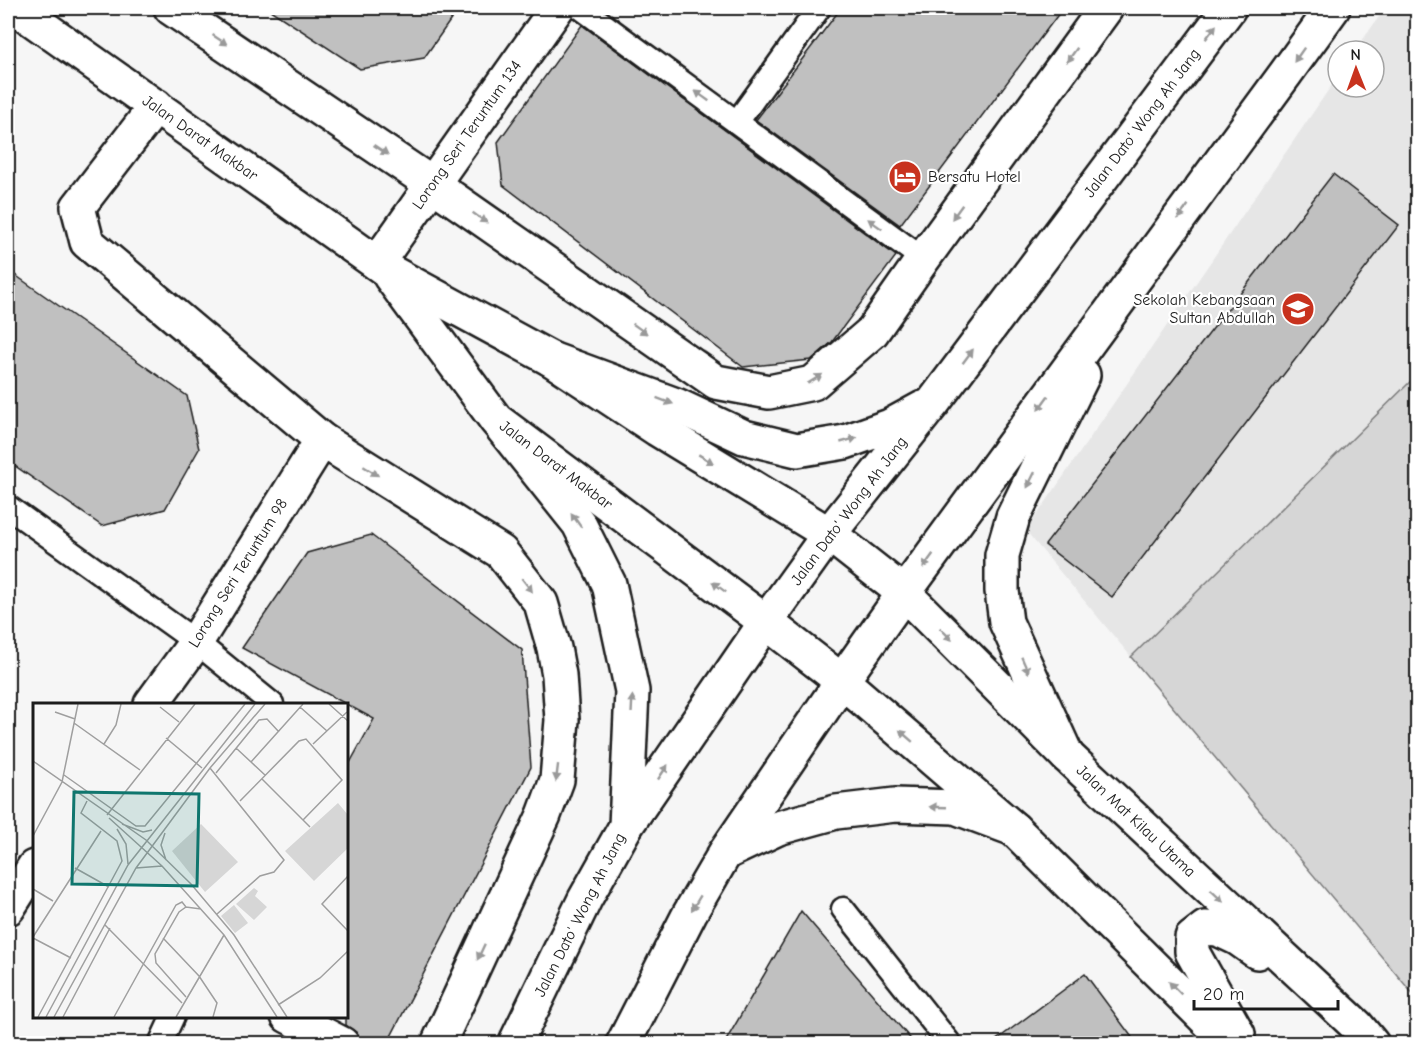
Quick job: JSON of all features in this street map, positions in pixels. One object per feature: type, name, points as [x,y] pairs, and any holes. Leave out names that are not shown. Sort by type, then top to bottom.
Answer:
[{"type":"street","name":"Jalan Darat Makbar","points":[[16,8],[381,266],[551,358],[657,429],[829,534]]},
{"type":"street","points":[[171,8],[432,184],[716,382],[769,392],[813,382],[872,332],[922,259],[1106,8]]},
{"type":"street","name":"Lorong Seri Teruntum 134","points":[[381,266],[432,184],[557,8]]},
{"type":"street","name":"Jalan Dato' Wong Ah Jang","points":[[514,1044],[585,899],[626,826],[766,622],[829,534],[933,403],[1229,8]]},
{"type":"street","points":[[623,1044],[690,913],[725,853],[842,681],[1333,8]]},
{"type":"street","points":[[156,106],[78,207],[87,242],[322,440],[501,552],[541,603],[559,675],[562,720],[557,780],[544,814],[438,1044]]},
{"type":"street","name":"Jalan Darat Makbar","points":[[381,266],[496,420],[842,681]]},
{"type":"street","points":[[1067,756],[1006,622],[1002,591],[1002,555],[1013,517],[1122,295]]},
{"type":"street","points":[[551,358],[676,405],[744,437],[797,450],[845,442],[890,426],[933,403]]},
{"type":"street","points":[[496,420],[579,524],[609,584],[633,691],[626,826]]},
{"type":"street","name":"Lorong Seri Teruntum 98","points":[[152,703],[196,642],[322,440]]},
{"type":"street","name":"Jalan Mat Kilau Utama","points":[[829,534],[904,593],[1067,756],[1336,1006],[1372,1044]]},
{"type":"street","points":[[842,681],[1014,829],[1231,1044]]},
{"type":"street","points":[[725,853],[787,825],[836,812],[895,805],[955,807],[1014,829]]},
{"type":"street","points":[[8,908],[33,871]]},
{"type":"street","points":[[1244,1044],[1192,952],[1192,938],[1205,928],[1218,929],[1237,938],[1336,1006]]},
{"type":"street","points":[[290,1018],[342,1044]]},
{"type":"lane","points":[[581,8],[922,259]]},
{"type":"lane","points":[[737,122],[819,8]]},
{"type":"lane","points":[[8,507],[196,642],[270,703]]},
{"type":"lane","points":[[843,909],[950,1044]]},
{"type":"lane","points":[[160,1044],[173,1018]]},
{"type":"shaded area","name":"Sekolah Kebangsaan Sultan Abdullah","points":[[1385,8],[1417,8],[1417,999],[1026,531],[1326,94],[1326,99],[1386,99],[1386,39],[1363,39]]},
{"type":"shaded area","points":[[1417,375],[1417,999],[1131,657]]},
{"type":"building","points":[[267,8],[459,8],[424,58],[360,69]]},
{"type":"building","points":[[841,8],[1063,8],[900,225],[756,120]]},
{"type":"building","points":[[582,25],[896,256],[832,342],[811,360],[743,367],[503,185],[498,142]]},
{"type":"building","points":[[1333,174],[1399,225],[1112,597],[1045,545]]},
{"type":"building","points":[[8,270],[187,396],[199,449],[165,509],[102,526],[8,461]]},
{"type":"building","points":[[371,535],[522,650],[531,767],[387,1044],[361,1044],[357,1033],[346,1025],[346,1018],[348,1018],[348,766],[374,719],[242,648],[307,553]]},
{"type":"building","points":[[801,911],[915,1044],[724,1044]]},
{"type":"building","points":[[1085,974],[1137,1044],[991,1044]]},
{"type":"place","name":"Bersatu Hotel","points":[[905,177]]},
{"type":"place","name":"Sekolah Kebangsaan Sultan Abdullah","points":[[1298,309]]}]
